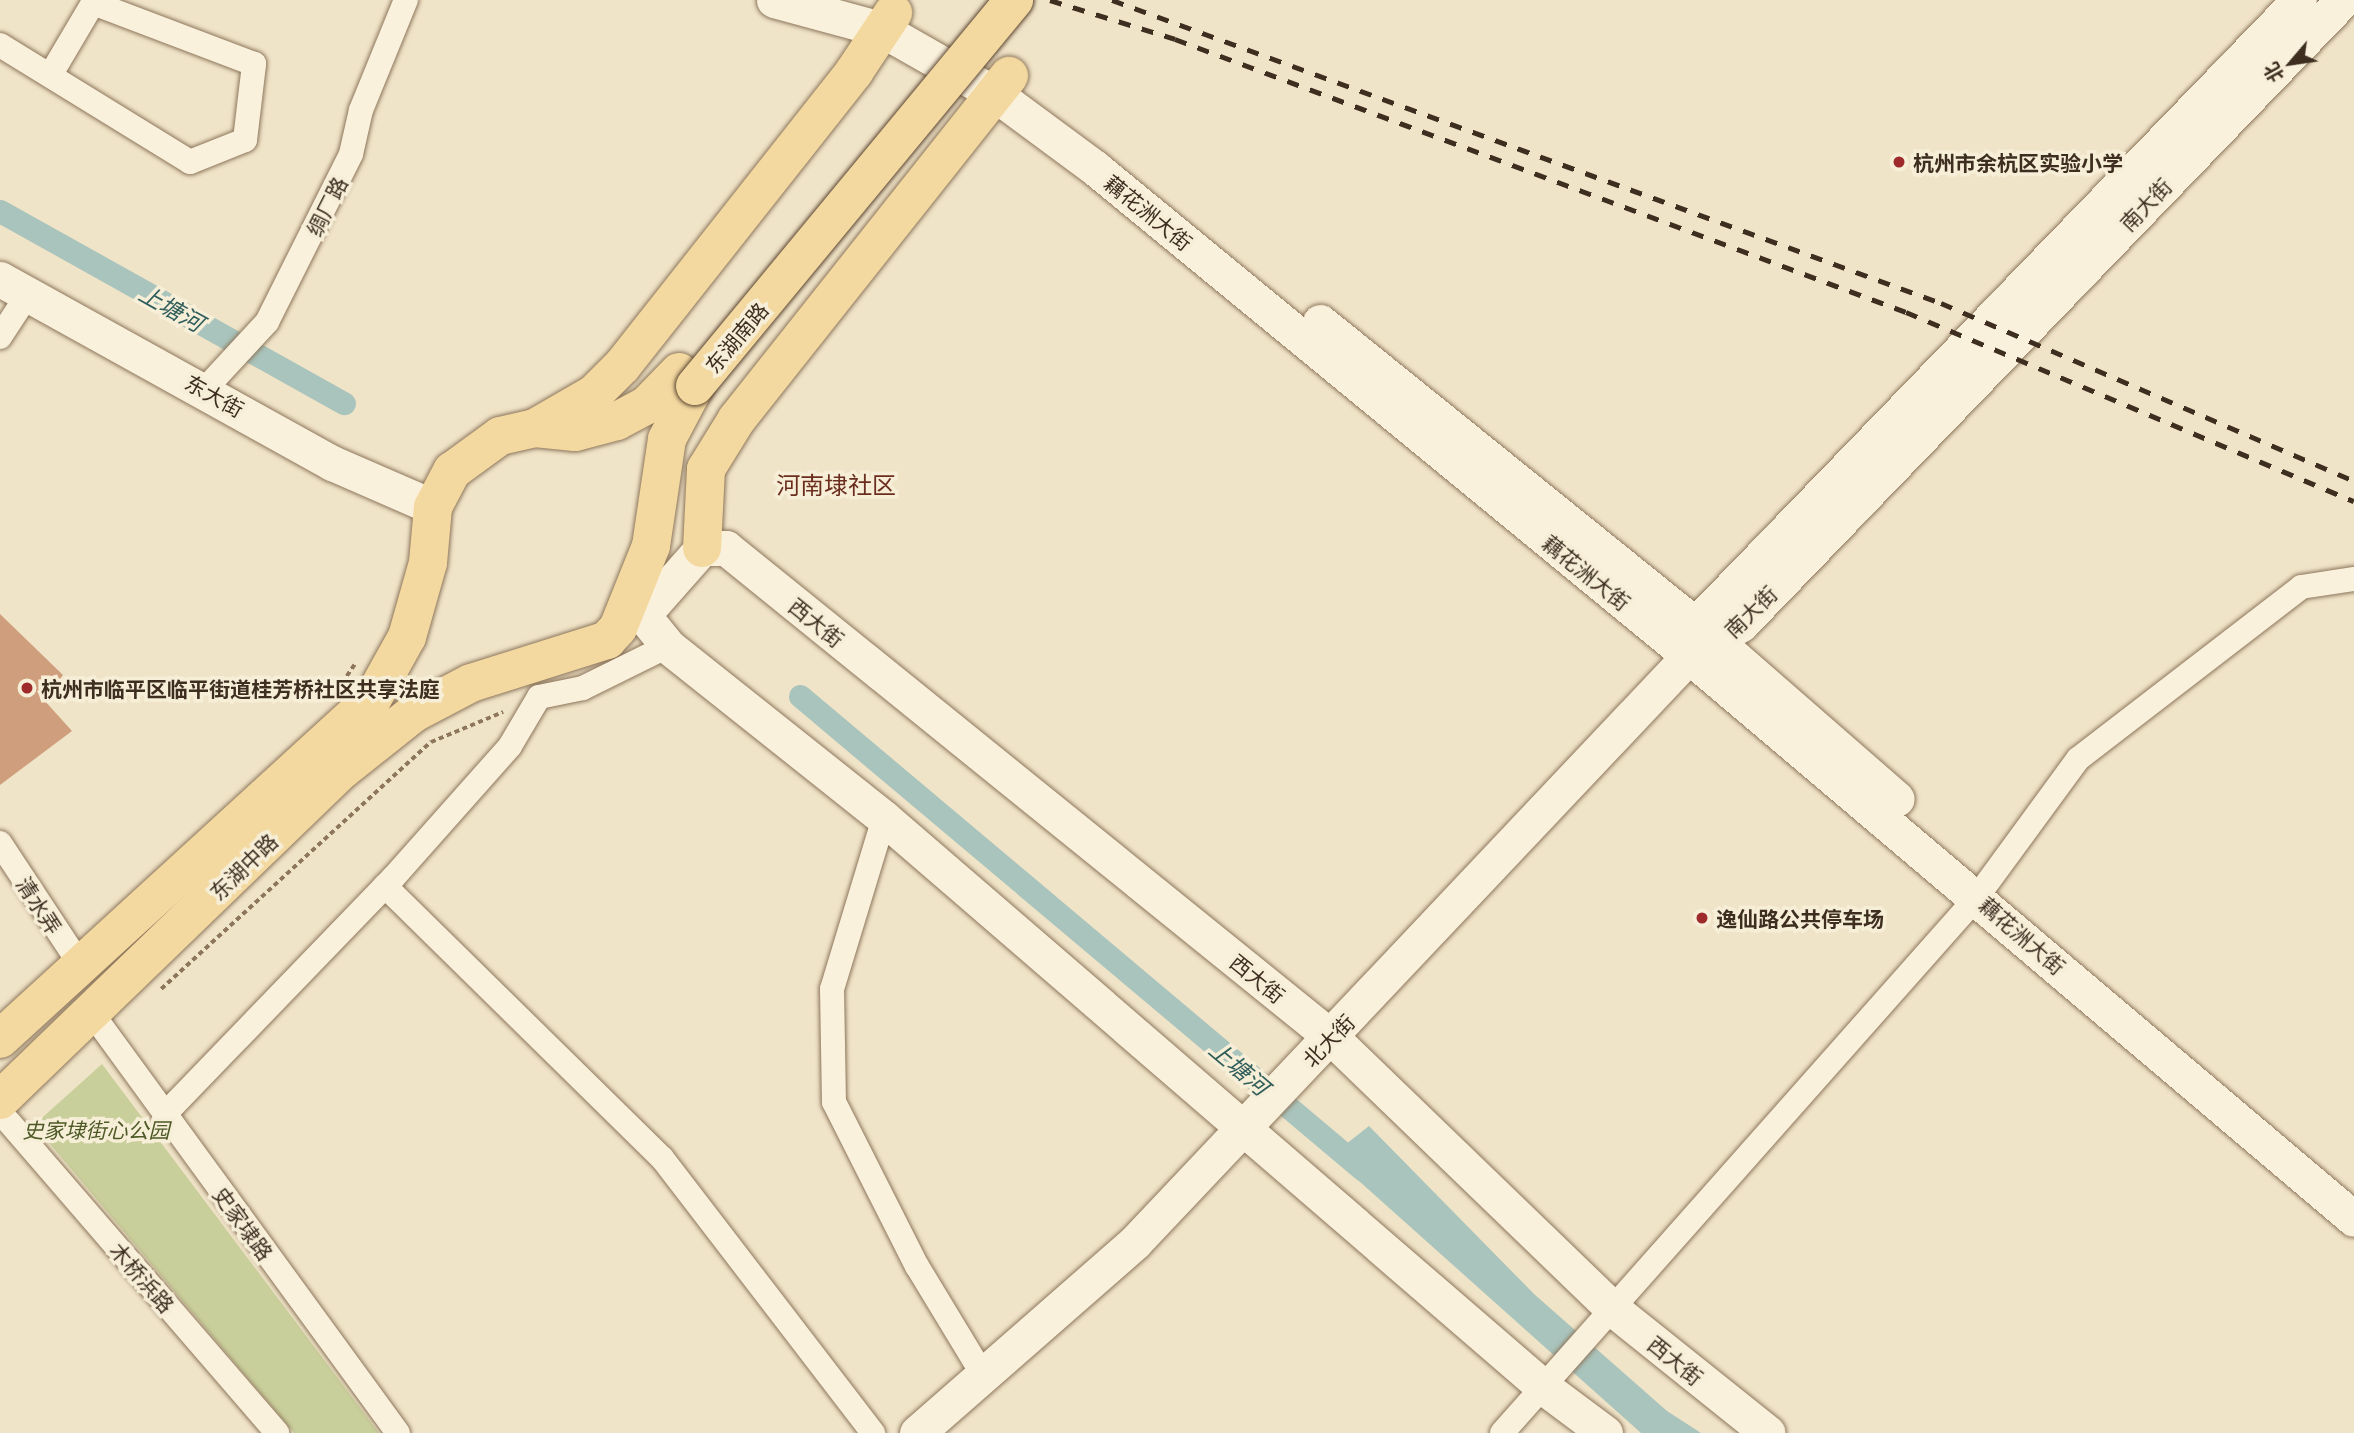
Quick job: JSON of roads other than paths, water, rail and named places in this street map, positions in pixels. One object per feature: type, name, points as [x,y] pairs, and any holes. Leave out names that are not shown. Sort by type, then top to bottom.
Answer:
[{"type":"main road","name":"藕花洲大街","points":[[774,0],[887,21]]},
{"type":"main road","name":"藕花洲大街","points":[[845,0],[1002,85],[1106,177],[1701,641],[2354,1219]]},
{"type":"main road","name":"东湖南路","points":[[512,670],[607,640],[635,611],[651,546],[667,439],[687,379],[989,0]]},
{"type":"main road","name":"东湖南路","points":[[535,428],[576,432],[647,405],[687,379],[1014,0]]},
{"type":"main road","name":"南大街","points":[[1701,641],[2299,0]]},
{"type":"main road","name":"南大街","points":[[1701,641],[2343,0]]},
{"type":"main road","points":[[433,507],[452,471],[500,436],[535,428],[594,394],[622,366],[854,72],[887,21]]},
{"type":"main road","points":[[1002,85],[737,419],[706,469],[714,548],[635,611],[668,646],[884,818],[1246,1125],[1542,1386],[1605,1433]]},
{"type":"main road","name":"东大街","points":[[14,286],[205,389],[332,463],[433,507]]},
{"type":"main road","name":"东湖中路","points":[[0,1040],[373,698],[407,637],[428,563],[433,507]]},
{"type":"main road","name":"西大街","points":[[714,548],[1331,1037],[1613,1309],[1768,1433]]},
{"type":"main road","name":"北大街","points":[[917,1433],[1135,1242],[1331,1037],[1701,641]]},
{"type":"main road","name":"东湖中路","points":[[4,1110],[91,1012],[342,770],[414,713],[471,682],[512,670]]},
{"type":"main road","name":"藕花洲大街","points":[[1984,889],[2354,1191]]},
{"type":"street","name":"绸厂路","points":[[205,389],[267,323],[351,154],[360,110],[406,0]]},
{"type":"street","points":[[0,45],[190,162],[246,140],[254,64],[93,2],[51,74]]},
{"type":"street","points":[[0,337],[14,286]]},
{"type":"street","points":[[1502,1433],[1984,889],[2078,759],[2301,587],[2354,579]]},
{"type":"street","points":[[164,1115],[385,886],[510,746],[539,697],[583,688],[668,646]]},
{"type":"street","points":[[884,818],[832,989],[834,1102],[917,1266],[983,1375]]},
{"type":"street","name":"清水弄","points":[[0,843],[81,966]]},
{"type":"street","points":[[385,886],[662,1158],[873,1433]]},
{"type":"street","name":"史家埭路","points":[[91,1012],[398,1433]]},
{"type":"street","name":"木桥浜路","points":[[4,1110],[278,1433]]},
{"type":"water","points":[[1369,1126],[1534,1294],[1667,1411],[1701,1433],[1641,1433],[1331,1156]]},
{"type":"waterway","name":"上塘河","points":[[0,211],[344,403]]},
{"type":"waterway","name":"上塘河","points":[[800,696],[1363,1170]]},
{"type":"railway","points":[[1050,0],[1175,39],[1906,312],[2354,501]]},
{"type":"railway","points":[[1112,0],[1941,303],[2354,481]]},
{"type":"place","name":"杭州市余杭区实验小学","points":[[1899,162]]},
{"type":"place","name":"杭州市临平区临平街道桂芳桥社区共享法庭","points":[[27,688]]},
{"type":"place","name":"逸仙路公共停车场","points":[[1702,918]]},
{"type":"district","name":"河南埭社区","points":[[836,484]]},
{"type":"park label","name":"史家埭街心公园","points":[[96,1129]]}]
